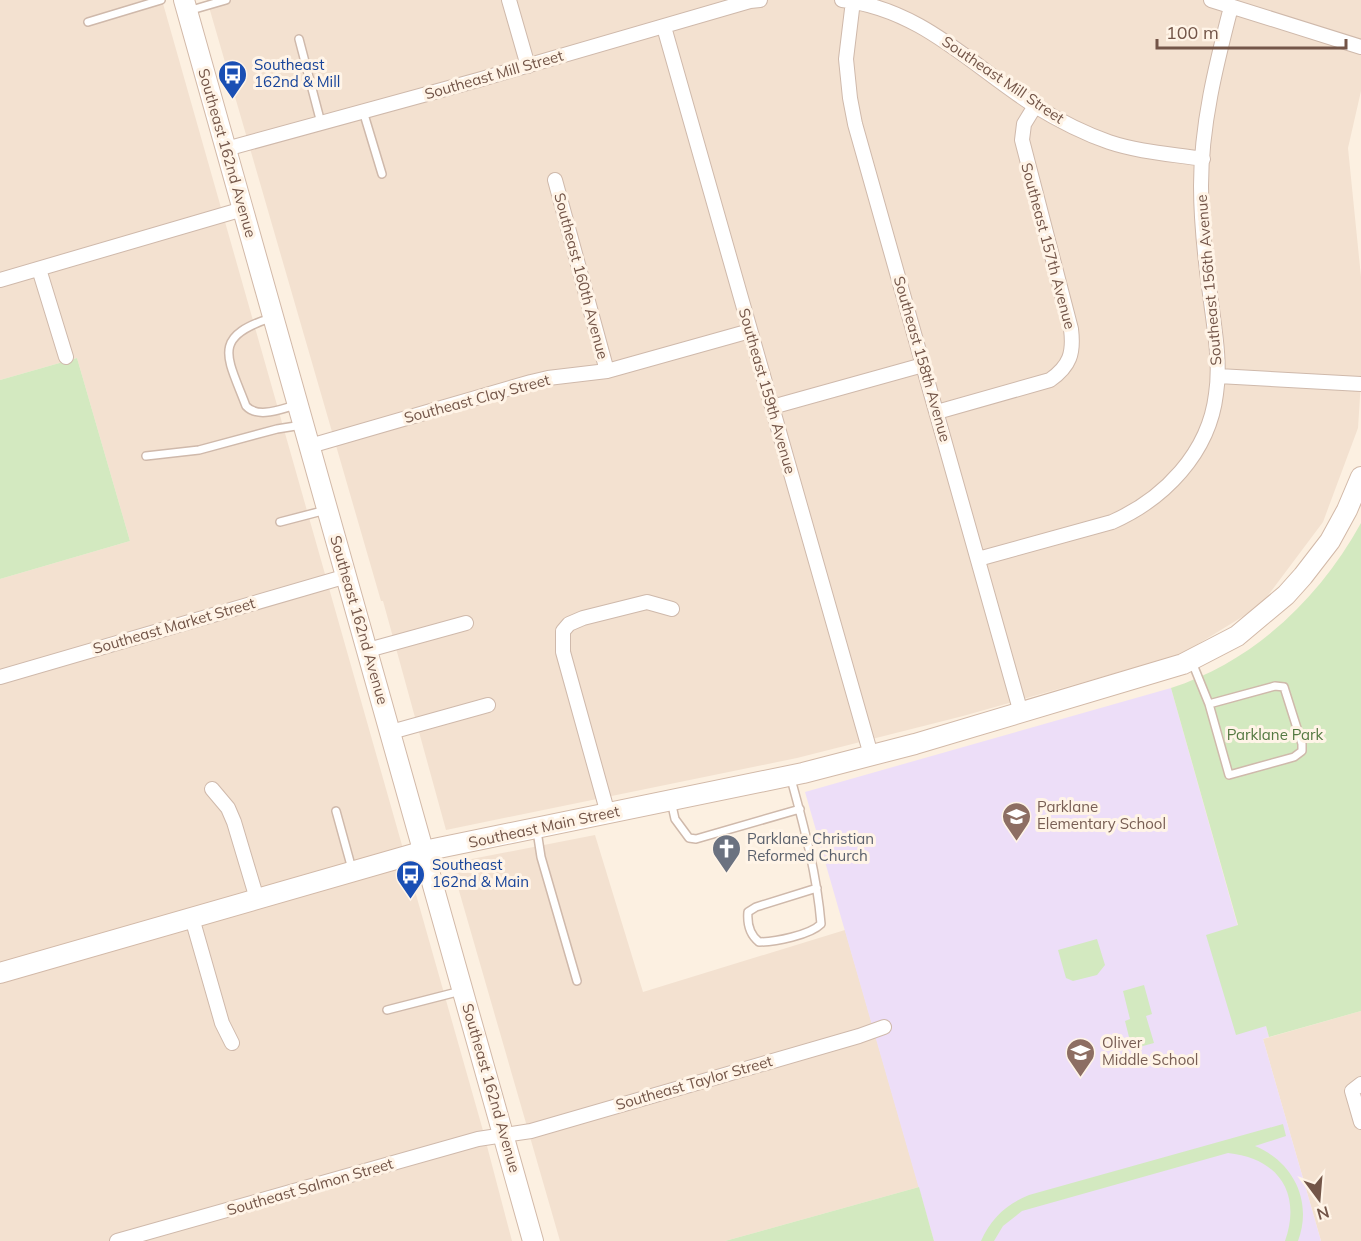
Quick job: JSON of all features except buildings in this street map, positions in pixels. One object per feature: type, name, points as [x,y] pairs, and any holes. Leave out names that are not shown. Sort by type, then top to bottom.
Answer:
[{"type":"street","points":[[509,0],[528,66]]},
{"type":"street","name":"Southeast Mill Street","points":[[226,149],[760,0]]},
{"type":"street","points":[[1211,0],[1361,47]]},
{"type":"street","name":"Southeast Mill Street","points":[[847,1],[884,9],[909,19],[1035,106],[1062,121],[1110,142],[1203,159]]},
{"type":"street","name":"Southeast 158th Avenue","points":[[847,1],[846,59],[855,124],[1021,713]]},
{"type":"street","name":"Southeast 162nd Avenue","points":[[185,6],[533,1241]]},
{"type":"street","name":"Southeast 156th Avenue","points":[[978,559],[1112,522],[1138,509],[1155,497],[1181,472],[1197,449],[1214,409],[1218,376],[1204,250],[1201,185],[1203,159],[1213,82],[1231,7]]},
{"type":"street","name":"Southeast 159th Avenue","points":[[664,27],[871,755]]},
{"type":"street","name":"Southeast 157th Avenue","points":[[937,412],[1050,380],[1062,372],[1070,359],[1073,344],[1071,329],[1022,140],[1024,124],[1035,106]]},
{"type":"street","name":"Southeast 160th Avenue","points":[[555,180],[607,371]]},
{"type":"street","points":[[0,280],[243,209]]},
{"type":"street","points":[[39,269],[66,357]]},
{"type":"street","name":"Southeast Clay Street","points":[[310,446],[531,382],[607,371],[750,331]]},
{"type":"street","points":[[772,407],[923,365]]},
{"type":"street","points":[[1218,376],[1361,384]]},
{"type":"street","name":"Southeast Main Street","points":[[0,973],[424,851],[790,776],[1164,671],[1215,649],[1254,623],[1281,600],[1319,556],[1338,526],[1361,477]]},
{"type":"street","name":"Southeast Market Street","points":[[0,676],[347,576]]},
{"type":"street","points":[[608,814],[563,652],[563,631],[569,624],[583,618],[646,602],[672,609]]},
{"type":"street","points":[[368,650],[466,623]]},
{"type":"street","points":[[391,732],[488,705]]},
{"type":"street","points":[[212,789],[231,815],[257,899]]},
{"type":"street","points":[[192,918],[222,1023],[232,1043]]},
{"type":"street","name":"Southeast Taylor Street","points":[[504,1136],[531,1131],[850,1039],[884,1027]]},
{"type":"street","points":[[1356,1088],[1361,1122]]},
{"type":"street","name":"Southeast Salmon Street","points":[[117,1241],[478,1139],[504,1136]]},
{"type":"lane","points":[[88,22],[161,0]]},
{"type":"lane","points":[[185,6],[226,0]]},
{"type":"lane","points":[[299,39],[321,123]]},
{"type":"lane","points":[[363,111],[382,174]]},
{"type":"lane","points":[[273,317],[250,325],[231,340],[228,349],[230,363],[246,406],[251,411],[258,413],[298,404]]},
{"type":"lane","points":[[146,456],[199,450],[277,429],[304,425]]},
{"type":"lane","points":[[280,522],[328,510]]},
{"type":"lane","points":[[1191,660],[1209,704],[1229,775],[1294,757],[1302,751],[1302,744],[1284,687],[1275,686],[1209,704]]},
{"type":"lane","points":[[790,776],[800,809],[817,888],[821,924],[816,930],[770,942],[759,942],[752,937],[747,920],[748,912],[756,907],[817,888]]},
{"type":"lane","points":[[671,801],[679,826],[689,838],[696,839],[800,809]]},
{"type":"lane","points":[[336,811],[353,872]]},
{"type":"lane","points":[[537,828],[541,857],[576,981]]},
{"type":"lane","points":[[387,1010],[463,990]]},
{"type":"shaded area","points":[[0,0],[162,0],[482,1127],[512,1241],[0,1241],[0,579],[130,541],[77,358],[0,380]]},
{"type":"shaded area","points":[[207,0],[1361,0],[1361,91],[1348,148],[1361,277],[1361,381],[1358,428],[1323,522],[1260,606],[1180,655],[963,716],[797,758],[446,830],[383,601],[381,601]]},
{"type":"shaded area","points":[[1171,688],[1269,1037],[1263,1039],[1321,1241],[934,1241],[805,792]]},
{"type":"shaded area","points":[[595,835],[643,992],[845,930],[919,1187],[725,1241],[560,1241],[451,863]]},
{"type":"shaded area","points":[[1361,1011],[1361,1241],[1321,1241],[1263,1039]]},
{"type":"green space","points":[[77,358],[130,541],[0,579],[0,380]]},
{"type":"green space","name":"Parklane Park","points":[[1361,523],[1361,1011],[1269,1037],[1266,1026],[1236,1035],[1206,935],[1238,925],[1171,688],[1230,662],[1281,624],[1325,577]]},
{"type":"green space","points":[[1097,939],[1105,965],[1097,975],[1073,981],[1066,978],[1058,950]]},
{"type":"green space","points":[[1144,985],[1152,1014],[1146,1016],[1154,1043],[1132,1049],[1125,1021],[1130,1019],[1123,991]]},
{"type":"green space","points":[[1283,1124],[1286,1136],[1255,1146],[1280,1162],[1296,1184],[1303,1212],[1298,1241],[1285,1241],[1290,1208],[1288,1193],[1282,1181],[1260,1162],[1246,1156],[1228,1153],[1022,1211],[1003,1226],[994,1241],[981,1241],[1000,1213],[1029,1195]]},
{"type":"green space","points":[[919,1187],[934,1241],[725,1241]]},
{"type":"place","name":"Southeast 162nd & Mill","points":[[233,100]]},
{"type":"place","name":"Parklane Elementary School","points":[[1016,842]]},
{"type":"place","name":"Parklane Christian Reformed Church","points":[[726,874]]},
{"type":"place","name":"Southeast 162nd & Main","points":[[411,900]]},
{"type":"place","name":"Oliver Middle School","points":[[1081,1078]]}]
